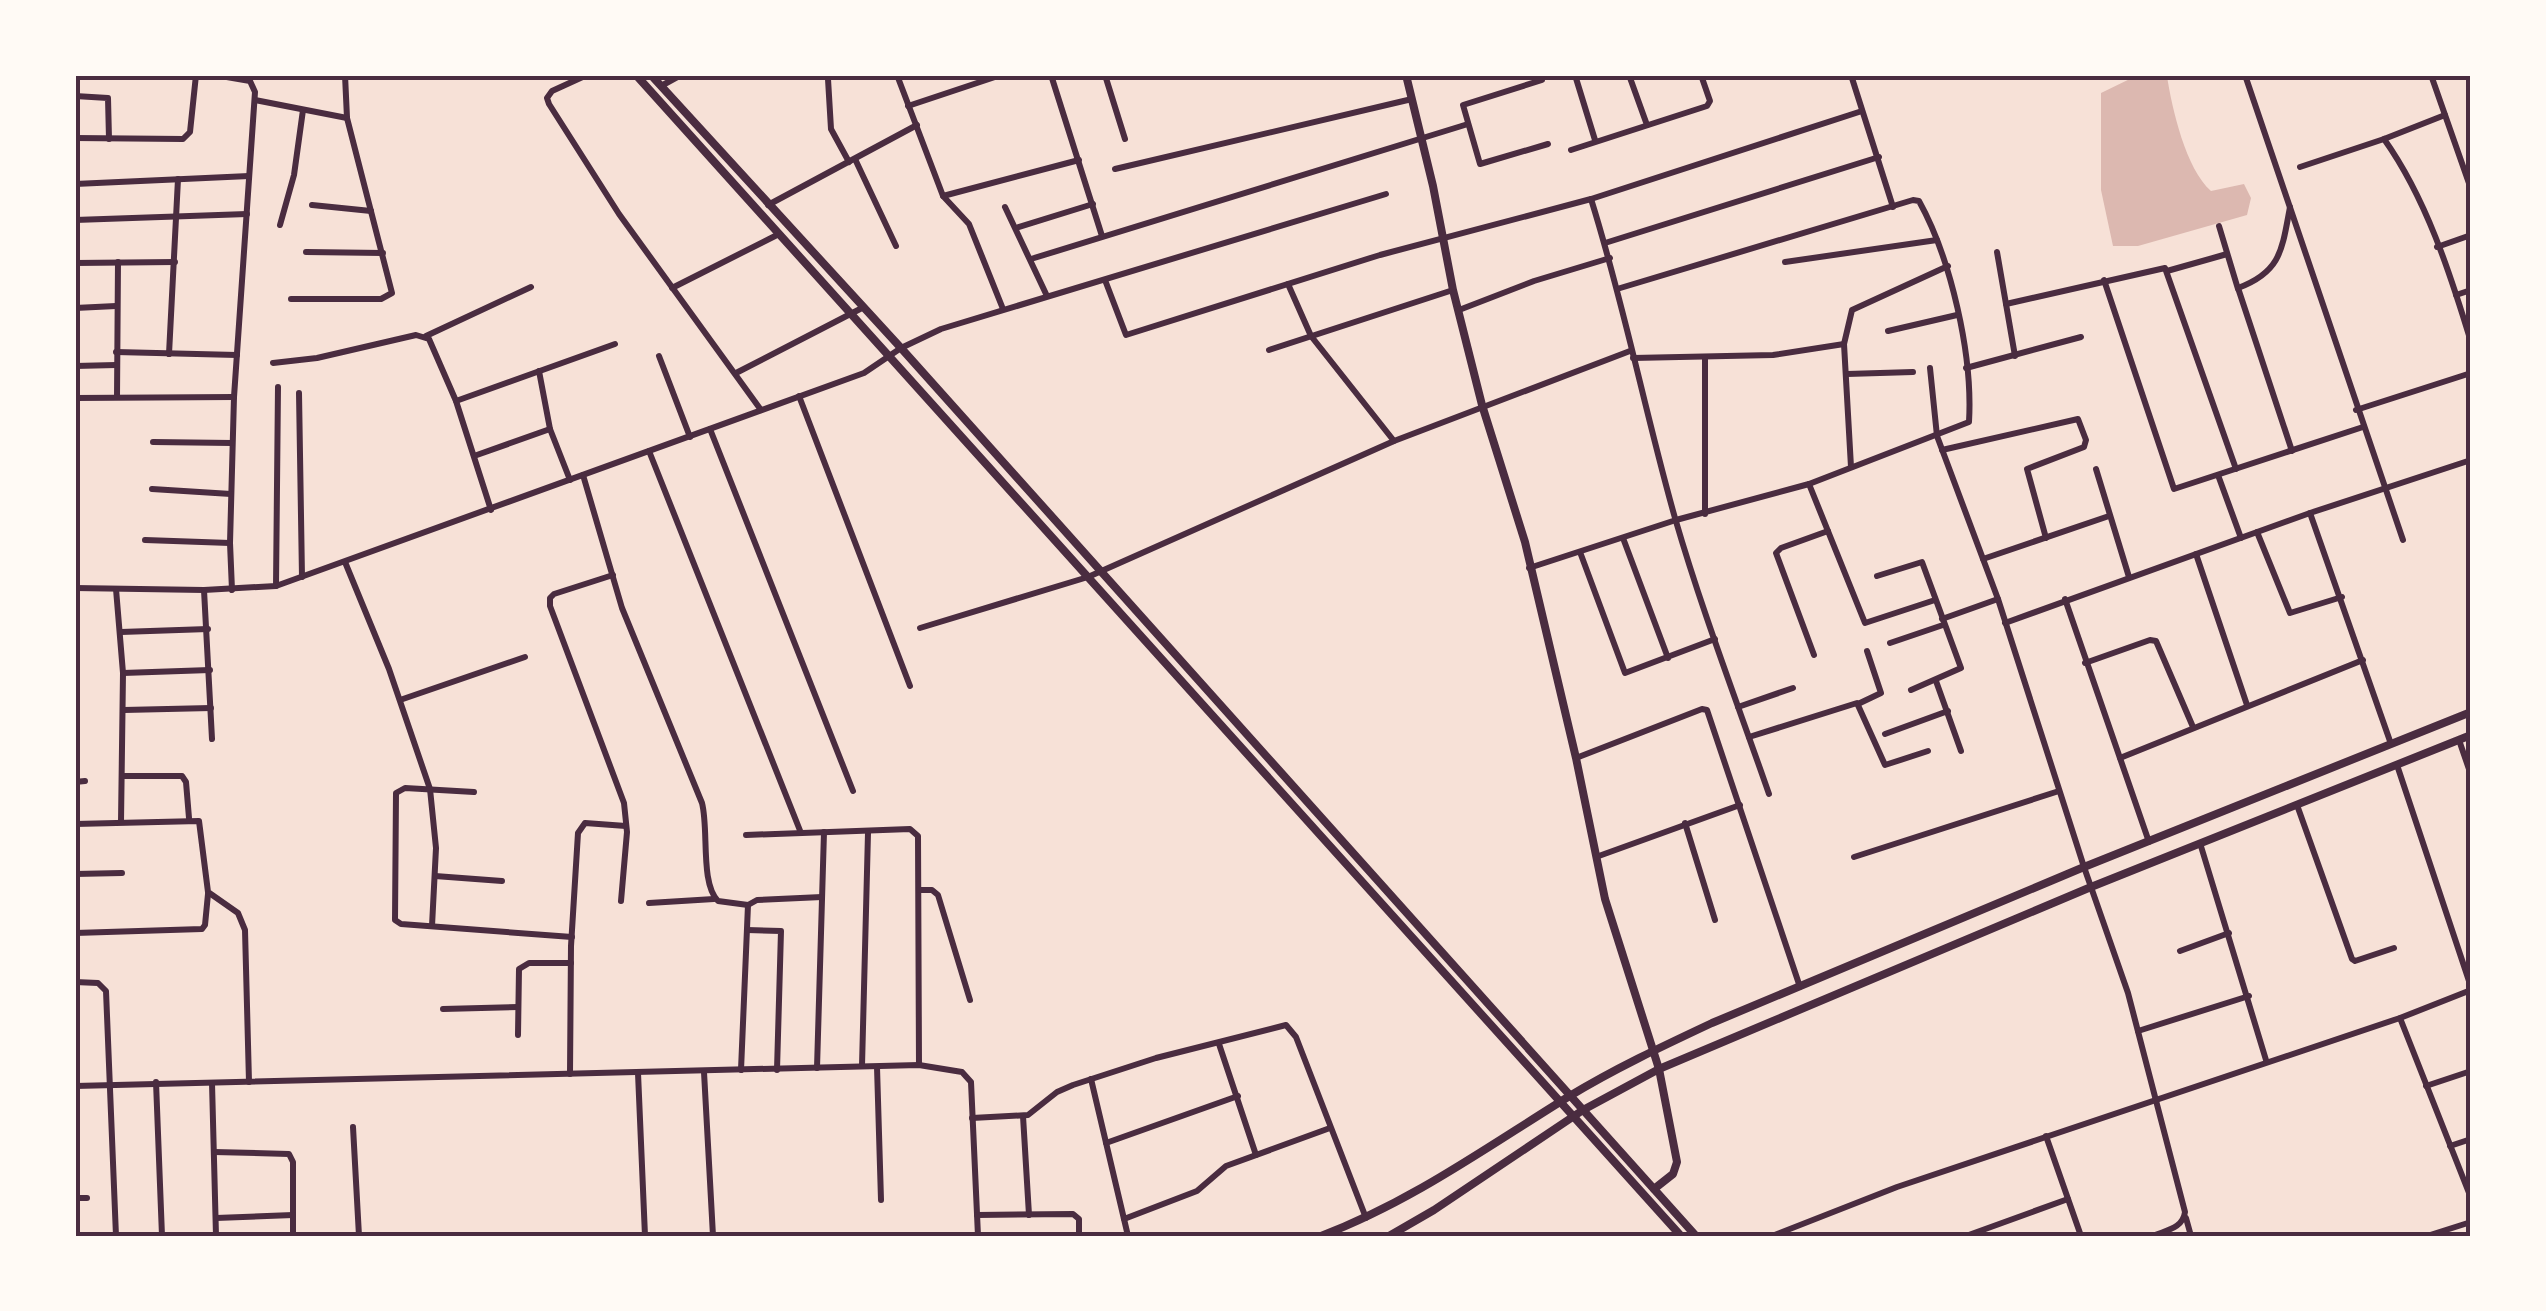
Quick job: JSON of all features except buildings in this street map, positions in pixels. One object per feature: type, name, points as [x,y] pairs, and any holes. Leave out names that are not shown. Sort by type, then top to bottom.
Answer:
[{"type":"main road","points":[[636,75],[1194,698],[1565,1099],[1583,1110],[1696,1236]]},
{"type":"main road","points":[[651,75],[901,348],[1203,688],[1681,1236]]},
{"type":"main road","points":[[1406,75],[1482,405],[1525,542],[1616,940],[1659,1069],[1678,1162],[1674,1174],[1654,1189]]},
{"type":"main road","points":[[1194,698],[1203,688]]},
{"type":"main road","points":[[1321,1236],[1408,1198],[1565,1099],[1654,1050],[2084,867],[2471,712]]},
{"type":"main road","points":[[1389,1236],[1583,1110],[1659,1069],[2091,887],[2471,735]]},
{"type":"street","points":[[75,138],[187,137],[196,75]]},
{"type":"street","points":[[215,75],[250,81],[254,87],[234,396],[232,590]]},
{"type":"street","points":[[291,299],[386,299],[392,288],[347,118],[346,75]]},
{"type":"street","points":[[587,75],[552,91],[547,98],[549,104],[672,288],[761,410]]},
{"type":"street","points":[[661,86],[681,75]]},
{"type":"street","points":[[898,75],[943,196],[968,224],[1003,309]]},
{"type":"street","points":[[908,106],[1002,75]]},
{"type":"street","points":[[1052,75],[1102,236]]},
{"type":"street","points":[[1105,75],[1125,138]]},
{"type":"street","points":[[1575,75],[1595,140]]},
{"type":"street","points":[[1629,75],[1647,125]]},
{"type":"street","points":[[1571,150],[1709,105],[1701,75]]},
{"type":"street","points":[[1851,75],[1893,206]]},
{"type":"street","points":[[2245,75],[2403,540]]},
{"type":"street","points":[[2432,75],[2471,189]]},
{"type":"street","points":[[828,79],[831,129],[852,160],[896,246]]},
{"type":"street","points":[[1542,80],[1464,103],[1482,165],[1548,144]]},
{"type":"street","points":[[75,96],[108,98],[110,139]]},
{"type":"street","points":[[1115,169],[1412,99]]},
{"type":"street","points":[[254,100],[347,118]]},
{"type":"street","points":[[280,225],[294,175],[303,110]]},
{"type":"street","points":[[1105,280],[1125,335],[1288,284],[1591,199],[1862,111]]},
{"type":"street","points":[[2300,167],[2445,114]]},
{"type":"street","points":[[1030,259],[1468,124]]},
{"type":"street","points":[[768,204],[918,125]]},
{"type":"street","points":[[2384,139],[2406,170],[2471,340]]},
{"type":"street","points":[[1605,242],[1880,158]]},
{"type":"street","points":[[943,196],[1079,160]]},
{"type":"street","points":[[75,184],[248,176]]},
{"type":"street","points":[[169,354],[178,179]]},
{"type":"street","points":[[75,588],[232,590],[276,586],[864,373],[901,348],[941,330],[1386,194]]},
{"type":"street","points":[[1591,199],[1610,258],[1631,355],[1676,520],[1769,794]]},
{"type":"street","points":[[1529,568],[1676,520],[1809,484],[1969,422],[1966,368],[1948,266],[1919,201],[1617,288]]},
{"type":"street","points":[[1016,228],[1093,204]]},
{"type":"street","points":[[312,205],[371,211]]},
{"type":"street","points":[[1006,206],[1047,296]]},
{"type":"street","points":[[2238,290],[2258,282],[2272,267],[2284,238],[2290,206]]},
{"type":"street","points":[[75,220],[248,214]]},
{"type":"street","points":[[2219,226],[2292,451]]},
{"type":"street","points":[[672,288],[779,234]]},
{"type":"street","points":[[2438,248],[2471,235]]},
{"type":"street","points":[[1785,262],[1937,240]]},
{"type":"street","points":[[306,252],[382,253]]},
{"type":"street","points":[[1996,252],[2015,356]]},
{"type":"street","points":[[2167,271],[2227,254]]},
{"type":"street","points":[[1459,310],[1534,280],[1610,258]]},
{"type":"street","points":[[116,398],[118,262]]},
{"type":"street","points":[[75,263],[175,262]]},
{"type":"street","points":[[1851,467],[1844,344],[1851,314],[1856,306],[1948,266]]},
{"type":"street","points":[[2006,304],[2160,267],[2167,271],[2236,469]]},
{"type":"street","points":[[2104,280],[2172,487],[2176,489],[2363,427]]},
{"type":"street","points":[[1288,284],[1311,336],[1394,441]]},
{"type":"street","points":[[273,362],[305,360],[425,337],[531,288]]},
{"type":"street","points":[[1269,350],[1453,290]]},
{"type":"street","points":[[2456,295],[2471,290]]},
{"type":"street","points":[[75,308],[116,306]]},
{"type":"street","points":[[736,374],[862,308]]},
{"type":"street","points":[[1888,330],[1957,314]]},
{"type":"street","points":[[425,337],[435,346],[491,510]]},
{"type":"street","points":[[1966,368],[2081,337]]},
{"type":"street","points":[[456,402],[614,344]]},
{"type":"street","points":[[920,628],[1088,577],[1482,405],[1631,355],[1773,355],[1844,344]]},
{"type":"street","points":[[116,352],[238,355]]},
{"type":"street","points":[[659,356],[690,436]]},
{"type":"street","points":[[1705,514],[1706,358]]},
{"type":"street","points":[[75,366],[116,366]]},
{"type":"street","points":[[1930,368],[1936,436],[1998,599],[2138,1032],[2191,1236]]},
{"type":"street","points":[[539,371],[550,429],[570,480]]},
{"type":"street","points":[[1846,374],[1914,372]]},
{"type":"street","points":[[2356,410],[2471,373]]},
{"type":"street","points":[[276,586],[278,386]]},
{"type":"street","points":[[299,392],[302,577]]},
{"type":"street","points":[[75,398],[234,396]]},
{"type":"street","points":[[799,396],[910,686]]},
{"type":"street","points":[[1942,450],[2078,419],[2086,440],[2084,448],[2027,469],[2046,538]]},
{"type":"street","points":[[474,456],[550,429]]},
{"type":"street","points":[[710,429],[852,791]]},
{"type":"street","points":[[153,442],[232,442]]},
{"type":"street","points":[[649,451],[802,833]]},
{"type":"street","points":[[2005,623],[2064,599],[2471,460]]},
{"type":"street","points":[[2096,470],[2128,577]]},
{"type":"street","points":[[583,475],[631,630],[702,803],[709,890],[716,899]]},
{"type":"street","points":[[2218,475],[2241,538]]},
{"type":"street","points":[[1809,484],[1866,623],[1935,600]]},
{"type":"street","points":[[152,489],[232,494]]},
{"type":"street","points":[[2310,513],[2392,745]]},
{"type":"street","points":[[1983,559],[2109,516]]},
{"type":"street","points":[[1814,655],[1776,553],[1828,532]]},
{"type":"street","points":[[2257,532],[2290,613],[2342,598]]},
{"type":"street","points":[[1623,538],[1668,658]]},
{"type":"street","points":[[146,540],[230,543]]},
{"type":"street","points":[[1580,552],[1623,672],[1630,674],[1715,639]]},
{"type":"street","points":[[2196,554],[2247,706]]},
{"type":"street","points":[[1878,576],[1920,560],[1960,670],[1911,690]]},
{"type":"street","points":[[345,562],[400,700],[430,790],[435,814],[432,926]]},
{"type":"street","points":[[613,574],[554,594],[550,606],[616,781],[626,826],[621,901]]},
{"type":"street","points":[[116,589],[124,673],[121,822]]},
{"type":"street","points":[[204,590],[212,738]]},
{"type":"street","points":[[1890,643],[1998,599]]},
{"type":"street","points":[[2064,599],[2149,842]]},
{"type":"street","points":[[121,632],[208,629]]},
{"type":"street","points":[[2085,663],[2156,641],[2193,726]]},
{"type":"street","points":[[1749,737],[1860,704],[1881,693],[1867,652]]},
{"type":"street","points":[[400,700],[524,656]]},
{"type":"street","points":[[2120,758],[2363,660]]},
{"type":"street","points":[[124,673],[210,670]]},
{"type":"street","points":[[1936,680],[1961,751]]},
{"type":"street","points":[[1738,707],[1792,688]]},
{"type":"street","points":[[1860,704],[1885,765],[1928,751]]},
{"type":"street","points":[[124,710],[211,708]]},
{"type":"street","points":[[1576,758],[1704,708],[1800,987]]},
{"type":"street","points":[[1886,734],[1948,711]]},
{"type":"street","points":[[2459,740],[2471,775]]},
{"type":"street","points":[[1772,1236],[1897,1187],[2400,1018],[2471,989],[2396,765]]},
{"type":"street","points":[[122,776],[182,776],[190,818]]},
{"type":"street","points":[[75,782],[85,781]]},
{"type":"street","points":[[474,792],[406,788],[396,792],[394,916],[402,924],[572,936]]},
{"type":"street","points":[[1854,857],[2060,791]]},
{"type":"street","points":[[1596,857],[1740,805]]},
{"type":"street","points":[[2297,805],[2352,959],[2394,948]]},
{"type":"street","points":[[75,824],[199,820],[208,892],[206,924],[202,929],[75,933]]},
{"type":"street","points":[[1685,824],[1714,920]]},
{"type":"street","points":[[570,1074],[572,936],[580,826],[626,826]]},
{"type":"street","points":[[746,835],[914,831],[920,842],[919,1065]]},
{"type":"street","points":[[816,1068],[824,832]]},
{"type":"street","points":[[862,1066],[868,832]]},
{"type":"street","points":[[2200,843],[2250,996],[2266,1060]]},
{"type":"street","points":[[75,874],[122,873]]},
{"type":"street","points":[[435,876],[502,880]]},
{"type":"street","points":[[919,890],[932,890],[938,895],[970,1000]]},
{"type":"street","points":[[208,892],[238,914],[245,930],[250,1082]]},
{"type":"street","points":[[650,903],[716,899],[748,904],[757,900],[822,896]]},
{"type":"street","points":[[741,1070],[748,904]]},
{"type":"street","points":[[746,930],[781,931],[777,1070]]},
{"type":"street","points":[[2180,950],[2229,933]]},
{"type":"street","points":[[518,1035],[518,977],[522,964],[571,963]]},
{"type":"street","points":[[75,982],[98,983],[106,991],[116,1236]]},
{"type":"street","points":[[2138,1032],[2250,996]]},
{"type":"street","points":[[443,1009],[518,1007]]},
{"type":"street","points":[[2400,1018],[2471,1198]]},
{"type":"street","points":[[972,1118],[1023,1116],[1058,1092],[1092,1079],[1286,1025],[1296,1037],[1366,1219]]},
{"type":"street","points":[[1219,1044],[1256,1155]]},
{"type":"street","points":[[75,1086],[919,1065],[962,1072],[971,1082],[978,1236]]},
{"type":"street","points":[[877,1066],[881,1200]]},
{"type":"street","points":[[2426,1086],[2471,1070]]},
{"type":"street","points":[[704,1072],[713,1236]]},
{"type":"street","points":[[638,1073],[645,1236]]},
{"type":"street","points":[[1092,1079],[1128,1236]]},
{"type":"street","points":[[156,1082],[162,1236]]},
{"type":"street","points":[[212,1083],[216,1236]]},
{"type":"street","points":[[1106,1142],[1238,1096]]},
{"type":"street","points":[[1023,1116],[1029,1214]]},
{"type":"street","points":[[353,1127],[359,1236]]},
{"type":"street","points":[[1124,1219],[1197,1192],[1218,1170],[1331,1128]]},
{"type":"street","points":[[2046,1136],[2081,1236]]},
{"type":"street","points":[[2450,1146],[2471,1139]]},
{"type":"street","points":[[214,1152],[289,1154],[293,1162],[293,1236]]},
{"type":"street","points":[[75,1198],[87,1198]]},
{"type":"street","points":[[1966,1236],[1986,1232],[2068,1198]]},
{"type":"street","points":[[2153,1236],[2178,1226],[2185,1212]]},
{"type":"street","points":[[977,1215],[1073,1214],[1078,1220],[1079,1236]]},
{"type":"street","points":[[216,1218],[293,1216]]},
{"type":"street","points":[[2427,1236],[2471,1222]]},
{"type":"shaded area","points":[[2138,75],[2167,76],[2177,121],[2194,168],[2211,191],[2244,184],[2251,198],[2247,215],[2138,246],[2113,246],[2101,190],[2101,93]]},
{"type":"railway","points":[[2467,75],[2471,87]]}]
